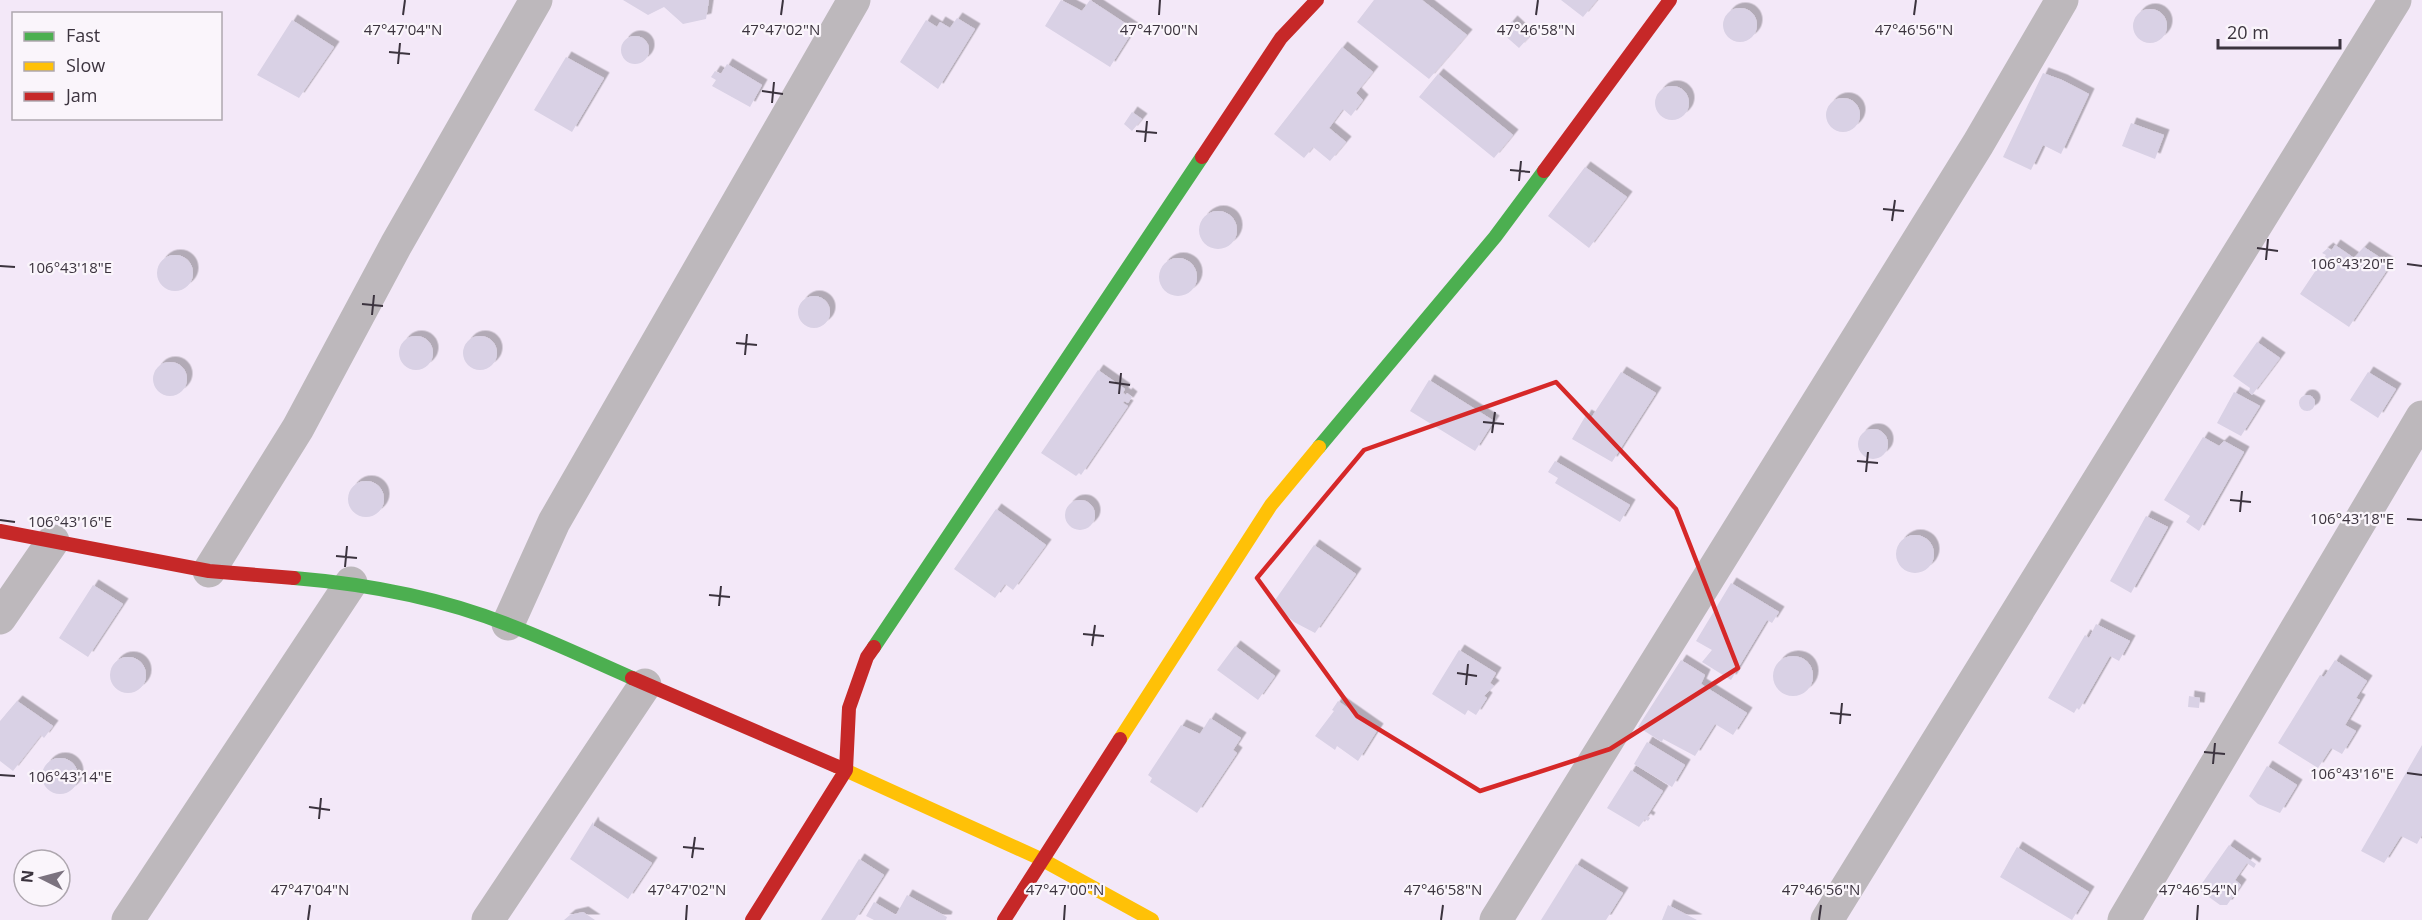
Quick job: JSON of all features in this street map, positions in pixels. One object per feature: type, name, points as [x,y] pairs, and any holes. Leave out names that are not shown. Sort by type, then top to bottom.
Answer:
[{"type":"street","points":[[209,571],[298,428],[396,245],[536,0]]},
{"type":"street","points":[[507,624],[554,522],[854,0]]},
{"type":"street","points":[[752,920],[846,770],[849,708],[867,657],[1281,38],[1317,0]]},
{"type":"street","points":[[1004,920],[1041,859],[1271,505],[1495,237],[1670,0]]},
{"type":"street","points":[[1496,920],[1978,144],[2062,0]]},
{"type":"street","points":[[1827,920],[2395,0]]},
{"type":"street","points":[[2124,920],[2422,417]]},
{"type":"street","points":[[0,531],[209,571],[351,583],[420,597],[507,624],[846,770],[1041,859],[1152,920]]},
{"type":"street","points":[[0,618],[53,541]]},
{"type":"street","points":[[128,920],[351,583]]},
{"type":"street","points":[[488,920],[645,685]]},
{"type":"highlighted area","points":[[1556,382],[1676,509],[1738,668],[1610,749],[1480,791],[1357,716],[1257,578],[1364,450]]},
{"type":"building","points":[[623,0],[709,0],[706,19],[683,24],[664,7],[648,15]]},
{"type":"building","points":[[1061,0],[1082,11],[1090,0],[1134,29],[1110,67],[1045,26]]},
{"type":"building","points":[[1374,0],[1422,0],[1467,35],[1429,79],[1357,22]]},
{"type":"building","points":[[1561,0],[1597,0],[1583,17]]},
{"type":"building","points":[[1740,8],[1752,13],[1757,25],[1752,37],[1740,42],[1728,37],[1723,25],[1728,13]]},
{"type":"building","points":[[2150,9],[2162,14],[2167,26],[2162,38],[2150,43],[2138,38],[2133,26],[2138,14]]},
{"type":"building","points":[[957,18],[975,29],[938,89],[900,62],[926,20],[937,27],[940,22],[950,28]]},
{"type":"building","points":[[292,20],[334,47],[299,98],[257,75]]},
{"type":"building","points":[[1512,21],[1529,37],[1519,48],[1502,33]]},
{"type":"building","points":[[635,36],[645,40],[649,50],[645,60],[635,64],[625,60],[621,50],[625,40]]},
{"type":"building","points":[[1342,47],[1373,72],[1356,93],[1363,100],[1351,116],[1343,109],[1329,128],[1346,142],[1330,161],[1313,147],[1304,158],[1274,134]]},
{"type":"building","points":[[566,57],[604,78],[572,132],[534,110]]},
{"type":"building","points":[[727,64],[762,85],[750,107],[712,86],[716,80],[711,77],[715,71],[721,74]]},
{"type":"building","points":[[2043,73],[2089,94],[2061,154],[2043,145],[2031,170],[2003,157]]},
{"type":"building","points":[[1438,74],[1513,135],[1494,158],[1419,97]]},
{"type":"building","points":[[1672,86],[1684,91],[1689,103],[1684,115],[1672,120],[1660,115],[1655,103],[1660,91]]},
{"type":"building","points":[[1843,98],[1855,103],[1860,115],[1855,127],[1843,132],[1831,127],[1826,115],[1831,103]]},
{"type":"building","points":[[1132,112],[1142,119],[1132,131],[1124,124]]},
{"type":"building","points":[[2131,123],[2164,135],[2155,159],[2122,146]]},
{"type":"building","points":[[1585,167],[1627,197],[1589,248],[1548,216]]},
{"type":"building","points":[[1218,211],[1232,216],[1237,230],[1232,244],[1218,249],[1204,244],[1199,230],[1204,216]]},
{"type":"building","points":[[2335,245],[2354,258],[2364,247],[2390,264],[2385,265],[2389,267],[2349,327],[2300,294],[2326,255],[2322,253],[2328,248],[2331,251]]},
{"type":"building","points":[[175,255],[188,260],[193,273],[188,286],[175,291],[162,286],[157,273],[162,260]]},
{"type":"building","points":[[1178,258],[1192,263],[1197,277],[1192,291],[1178,296],[1164,291],[1159,277],[1164,263]]},
{"type":"building","points":[[814,296],[825,301],[830,312],[825,323],[814,328],[803,323],[798,312],[803,301]]},
{"type":"building","points":[[416,336],[428,341],[433,353],[428,365],[416,370],[404,365],[399,353],[404,341]]},
{"type":"building","points":[[480,336],[492,341],[497,353],[492,365],[480,370],[468,365],[463,353],[468,341]]},
{"type":"building","points":[[2257,342],[2280,358],[2252,395],[2249,392],[2250,388],[2233,376]]},
{"type":"building","points":[[170,362],[182,367],[187,379],[182,391],[170,396],[158,391],[153,379],[158,367]]},
{"type":"building","points":[[1098,370],[1125,389],[1123,393],[1132,397],[1128,403],[1124,401],[1123,403],[1128,406],[1081,475],[1079,473],[1076,476],[1041,453]]},
{"type":"building","points":[[1621,372],[1656,393],[1612,462],[1572,439],[1586,415],[1591,418]]},
{"type":"building","points":[[2368,372],[2396,389],[2378,418],[2350,400]]},
{"type":"building","points":[[1429,380],[1494,421],[1475,451],[1410,411]]},
{"type":"building","points":[[2234,392],[2260,406],[2241,436],[2217,423]]},
{"type":"building","points":[[2304,395],[2310,395],[2315,403],[2313,409],[2304,411],[2299,406],[2299,400]]},
{"type":"building","points":[[1873,429],[1884,433],[1888,444],[1884,455],[1873,459],[1862,455],[1858,444],[1862,433]]},
{"type":"building","points":[[2203,437],[2219,446],[2224,441],[2244,452],[2199,531],[2186,522],[2190,516],[2164,500]]},
{"type":"building","points":[[1555,461],[1630,505],[1620,522],[1555,483],[1558,478],[1548,472]]},
{"type":"building","points":[[366,481],[378,487],[384,499],[378,511],[366,517],[354,511],[348,499],[354,487]]},
{"type":"building","points":[[1080,500],[1091,504],[1095,515],[1091,526],[1080,530],[1069,526],[1065,515],[1069,504]]},
{"type":"building","points":[[996,509],[1046,545],[1013,590],[1005,584],[995,598],[954,569]]},
{"type":"building","points":[[2146,516],[2168,527],[2131,593],[2110,581]]},
{"type":"building","points":[[1915,535],[1928,541],[1934,554],[1928,567],[1915,573],[1902,567],[1896,554],[1902,541]]},
{"type":"building","points":[[1314,545],[1356,574],[1315,633],[1294,622],[1273,603]]},
{"type":"building","points":[[1731,583],[1779,612],[1772,623],[1767,620],[1731,680],[1702,662],[1712,650],[1696,641]]},
{"type":"building","points":[[93,585],[123,604],[88,657],[59,638]]},
{"type":"building","points":[[2096,624],[2130,641],[2119,661],[2110,656],[2079,710],[2077,708],[2074,713],[2048,698],[2085,635],[2089,638]]},
{"type":"building","points":[[1235,646],[1275,676],[1258,700],[1217,670]]},
{"type":"building","points":[[1459,650],[1496,673],[1490,683],[1494,686],[1484,696],[1487,698],[1476,715],[1468,710],[1465,715],[1432,694]]},
{"type":"building","points":[[1793,656],[1807,662],[1813,676],[1807,690],[1793,696],[1779,690],[1773,676],[1779,662]]},
{"type":"building","points":[[128,657],[141,662],[146,675],[141,688],[128,693],[115,688],[110,675],[115,662]]},
{"type":"building","points":[[1681,660],[1705,675],[1701,684],[1747,713],[1733,735],[1715,724],[1695,756],[1663,739],[1662,742],[1638,727]]},
{"type":"building","points":[[2335,660],[2367,681],[2356,698],[2360,700],[2345,725],[2356,731],[2342,754],[2331,748],[2318,768],[2278,743],[2320,675],[2324,677]]},
{"type":"building","points":[[2189,696],[2200,698],[2199,708],[2188,707]]},
{"type":"building","points":[[17,701],[53,726],[44,738],[41,735],[13,771],[0,761],[0,721]]},
{"type":"building","points":[[1338,701],[1378,729],[1358,761],[1337,746],[1335,750],[1315,736],[1334,711],[1332,710]]},
{"type":"building","points":[[1210,718],[1241,738],[1233,750],[1237,753],[1197,813],[1150,782],[1152,778],[1148,775],[1181,725],[1200,734]]},
{"type":"building","points":[[1647,742],[1685,765],[1672,787],[1634,764]]},
{"type":"building","points":[[2422,745],[2422,835],[2417,844],[2401,836],[2384,863],[2361,851]]},
{"type":"building","points":[[60,758],[73,763],[78,776],[73,789],[60,794],[47,789],[42,776],[47,763]]},
{"type":"building","points":[[2267,766],[2297,785],[2280,813],[2258,804],[2249,796]]},
{"type":"building","points":[[1631,770],[1663,791],[1647,816],[1650,818],[1648,821],[1645,819],[1639,827],[1607,808]]},
{"type":"building","points":[[593,822],[594,826],[652,863],[628,899],[570,859]]},
{"type":"building","points":[[2229,845],[2256,864],[2254,868],[2247,863],[2235,880],[2241,885],[2227,905],[2220,905],[2198,889]]},
{"type":"building","points":[[2017,847],[2089,892],[2072,920],[2000,877]]},
{"type":"building","points":[[859,859],[884,875],[855,920],[821,920]]},
{"type":"building","points":[[1576,864],[1623,893],[1606,920],[1541,920]]},
{"type":"building","points":[[907,895],[947,917],[946,920],[874,920],[866,916],[874,902],[896,915]]},
{"type":"building","points":[[1668,905],[1697,920],[1662,920]]},
{"type":"building","points":[[583,912],[595,920],[564,920],[570,915]]},
{"type":"traffic: fast","points":[[874,647],[1202,157]]},
{"type":"traffic: fast","points":[[1319,447],[1495,237],[1544,171]]},
{"type":"traffic: fast","points":[[294,578],[376,588],[457,607],[525,631],[632,678]]},
{"type":"traffic: slow","points":[[1120,739],[1271,505],[1319,447]]},
{"type":"traffic: slow","points":[[836,766],[1041,859],[1152,920]]},
{"type":"traffic: jam","points":[[1202,157],[1281,38],[1317,0]]},
{"type":"traffic: jam","points":[[1544,171],[1670,0]]},
{"type":"traffic: jam","points":[[0,531],[209,571],[294,578]]},
{"type":"traffic: jam","points":[[752,920],[846,770],[849,708],[867,657],[874,647]]},
{"type":"traffic: jam","points":[[632,678],[836,766]]},
{"type":"traffic: jam","points":[[1004,920],[1120,739]]}]
